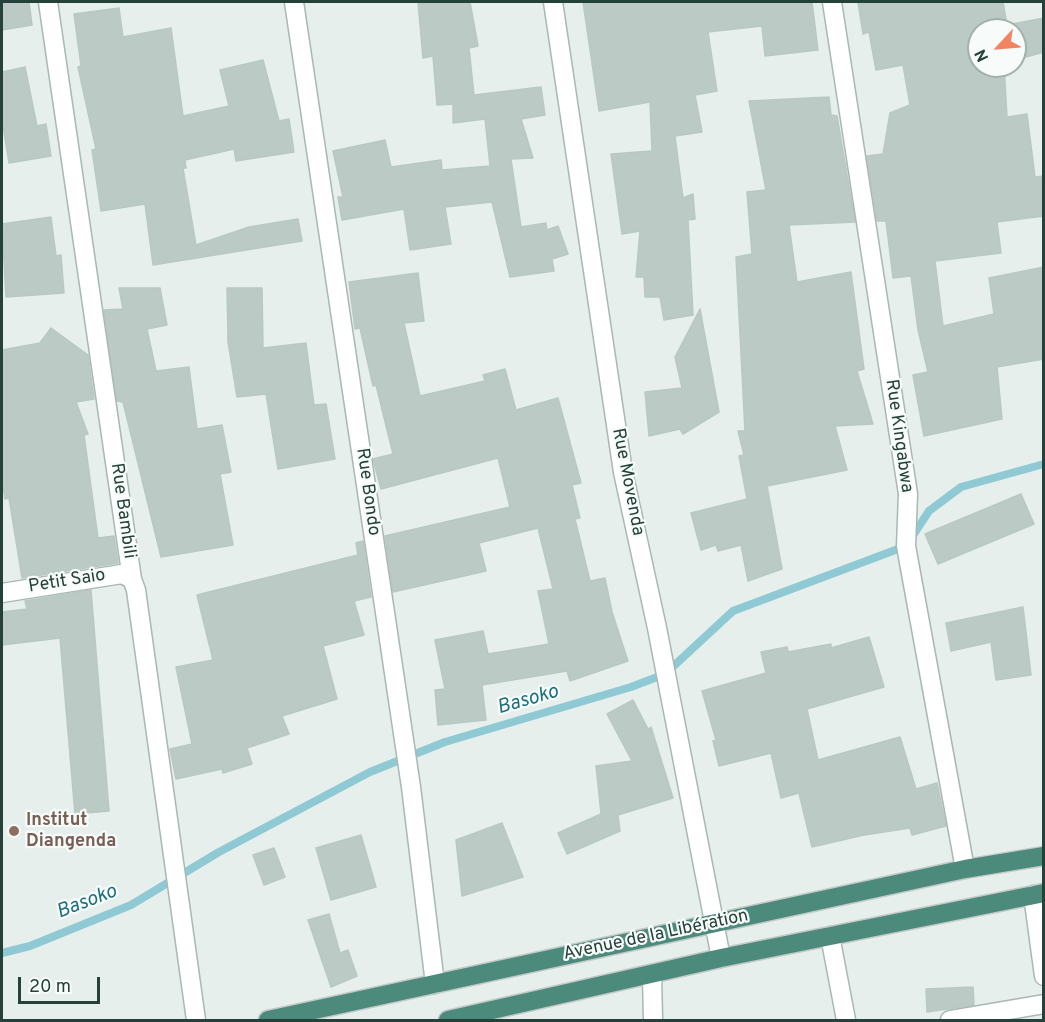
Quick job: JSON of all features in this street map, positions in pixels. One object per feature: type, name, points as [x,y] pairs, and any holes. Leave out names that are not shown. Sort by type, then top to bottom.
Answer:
[{"type":"highway","name":"Avenue de la Libération","points":[[268,1020],[965,869],[1044,856]]},
{"type":"highway","name":"Avenue de la Libération","points":[[448,1020],[721,958],[1038,894]]},
{"type":"street","name":"Rue Bambili","points":[[48,2],[132,579],[136,590],[196,1020]]},
{"type":"street","name":"Rue Bondo","points":[[294,2],[411,787],[435,984]]},
{"type":"street","name":"Rue Movenda","points":[[553,2],[623,472],[657,628],[721,958]]},
{"type":"street","name":"Rue Kingabwa","points":[[832,2],[908,494],[906,546],[965,869]]},
{"type":"street","name":"Petit Saio","points":[[2,593],[122,574],[132,579]]},
{"type":"street","points":[[1038,894],[1044,976]]},
{"type":"street","points":[[830,936],[846,1020]]},
{"type":"street","points":[[652,974],[653,1020]]},
{"type":"street","points":[[950,1020],[1044,1004]]},
{"type":"building","points":[[2,2],[29,2],[32,25],[2,30]]},
{"type":"building","points":[[418,2],[470,2],[478,46],[469,48],[474,95],[541,87],[545,115],[521,119],[533,158],[511,159],[521,227],[546,223],[547,230],[558,226],[568,254],[552,259],[554,271],[510,277],[492,202],[445,207],[451,244],[410,250],[404,209],[342,220],[338,197],[343,197],[333,151],[385,140],[391,167],[441,160],[442,170],[490,166],[485,119],[453,123],[453,104],[437,105],[433,56],[423,58]]},
{"type":"building","points":[[583,2],[812,2],[818,50],[765,56],[762,26],[708,32],[717,91],[695,95],[702,132],[675,136],[683,198],[693,194],[695,219],[688,220],[693,315],[664,320],[660,297],[645,297],[644,277],[636,277],[640,231],[622,234],[611,154],[652,151],[650,102],[599,111]]},
{"type":"building","points":[[858,2],[1003,2],[1006,18],[967,18],[967,78],[1005,78],[1007,117],[1027,114],[1035,177],[1044,176],[1044,216],[997,222],[1001,253],[935,261],[943,326],[994,314],[989,278],[1044,267],[1044,359],[997,367],[1002,419],[924,436],[913,375],[928,372],[918,330],[911,276],[893,278],[886,221],[877,221],[867,156],[883,154],[890,113],[910,105],[903,65],[876,70],[869,32],[863,34]]},
{"type":"building","points":[[119,8],[123,37],[171,28],[183,116],[229,106],[220,70],[263,60],[279,121],[289,119],[294,152],[236,161],[234,149],[185,160],[186,168],[183,168],[196,245],[249,227],[298,219],[302,241],[153,265],[145,204],[101,211],[92,150],[96,149],[78,67],[81,66],[74,14]]},
{"type":"building","points":[[1044,18],[1044,52],[1027,57],[1027,21]]},
{"type":"building","points":[[25,67],[37,126],[46,124],[51,156],[9,163],[2,120],[2,72]]},
{"type":"building","points":[[829,97],[831,115],[837,116],[855,222],[789,225],[797,282],[851,272],[864,369],[857,371],[873,424],[835,426],[847,470],[767,486],[782,569],[748,581],[741,545],[718,551],[716,545],[701,550],[691,513],[747,499],[739,456],[744,455],[738,431],[745,431],[736,257],[752,254],[747,192],[766,190],[749,101]]},
{"type":"building","points":[[51,217],[56,256],[61,255],[64,293],[6,297],[2,224]]},
{"type":"building","points":[[418,273],[424,321],[404,323],[420,396],[485,381],[483,375],[505,369],[516,410],[558,398],[581,483],[572,485],[580,518],[575,519],[590,581],[605,578],[612,612],[628,661],[570,681],[567,671],[482,685],[486,720],[438,725],[435,690],[445,689],[435,640],[483,631],[488,654],[549,644],[538,591],[553,589],[538,528],[479,543],[486,571],[393,592],[385,536],[510,507],[498,458],[381,489],[373,459],[393,454],[376,385],[373,386],[360,328],[355,329],[349,282]]},
{"type":"building","points":[[119,288],[160,288],[167,325],[147,329],[156,371],[189,367],[197,429],[222,425],[231,472],[220,474],[233,545],[161,557],[123,402],[117,401],[104,310],[123,309]]},
{"type":"building","points":[[227,288],[262,288],[263,348],[306,343],[314,405],[326,404],[335,459],[278,469],[266,394],[237,397],[228,342]]},
{"type":"building","points":[[700,309],[719,412],[683,434],[680,429],[649,436],[645,392],[682,388],[675,357]]},
{"type":"building","points":[[51,328],[88,355],[94,399],[76,402],[88,434],[84,435],[98,538],[114,536],[118,563],[22,578],[9,498],[5,499],[2,480],[2,350],[40,343]]},
{"type":"building","points":[[1021,494],[1034,524],[938,564],[925,534]]},
{"type":"building","points":[[363,541],[371,597],[354,601],[364,635],[323,646],[337,699],[282,716],[289,734],[247,748],[252,764],[223,773],[222,769],[176,779],[170,749],[192,744],[176,667],[213,660],[197,595],[358,555],[356,543]]},
{"type":"building","points":[[91,590],[109,811],[75,814],[60,638],[2,645],[2,612],[27,609],[25,601]]},
{"type":"building","points":[[1023,607],[1031,675],[996,680],[991,642],[951,651],[946,623]]},
{"type":"building","points":[[869,637],[884,687],[807,709],[818,760],[900,737],[916,789],[937,783],[946,826],[912,835],[910,828],[864,835],[812,847],[799,793],[781,798],[771,753],[719,766],[713,741],[716,740],[702,691],[766,673],[761,652],[787,647],[788,652],[831,644],[831,648]]},
{"type":"building","points":[[633,700],[648,729],[651,727],[673,798],[618,815],[620,831],[567,854],[558,833],[601,814],[596,766],[632,761],[607,714]]},
{"type":"building","points":[[502,823],[523,877],[462,896],[456,840]]},
{"type":"building","points":[[361,835],[376,887],[331,900],[316,848]]},
{"type":"building","points":[[274,848],[285,877],[264,885],[253,855]]},
{"type":"building","points":[[329,914],[340,953],[348,950],[357,976],[331,987],[308,920]]},
{"type":"building","points":[[973,987],[974,1005],[927,1012],[926,989]]},
{"type":"waterway","name":"Basoko","points":[[2,953],[30,946],[131,905],[219,852],[370,772],[445,742],[631,687],[665,674],[733,611],[906,546],[929,511],[961,487],[1044,464]]},
{"type":"place","name":"Institut Diangenda","points":[[14,831]]}]
